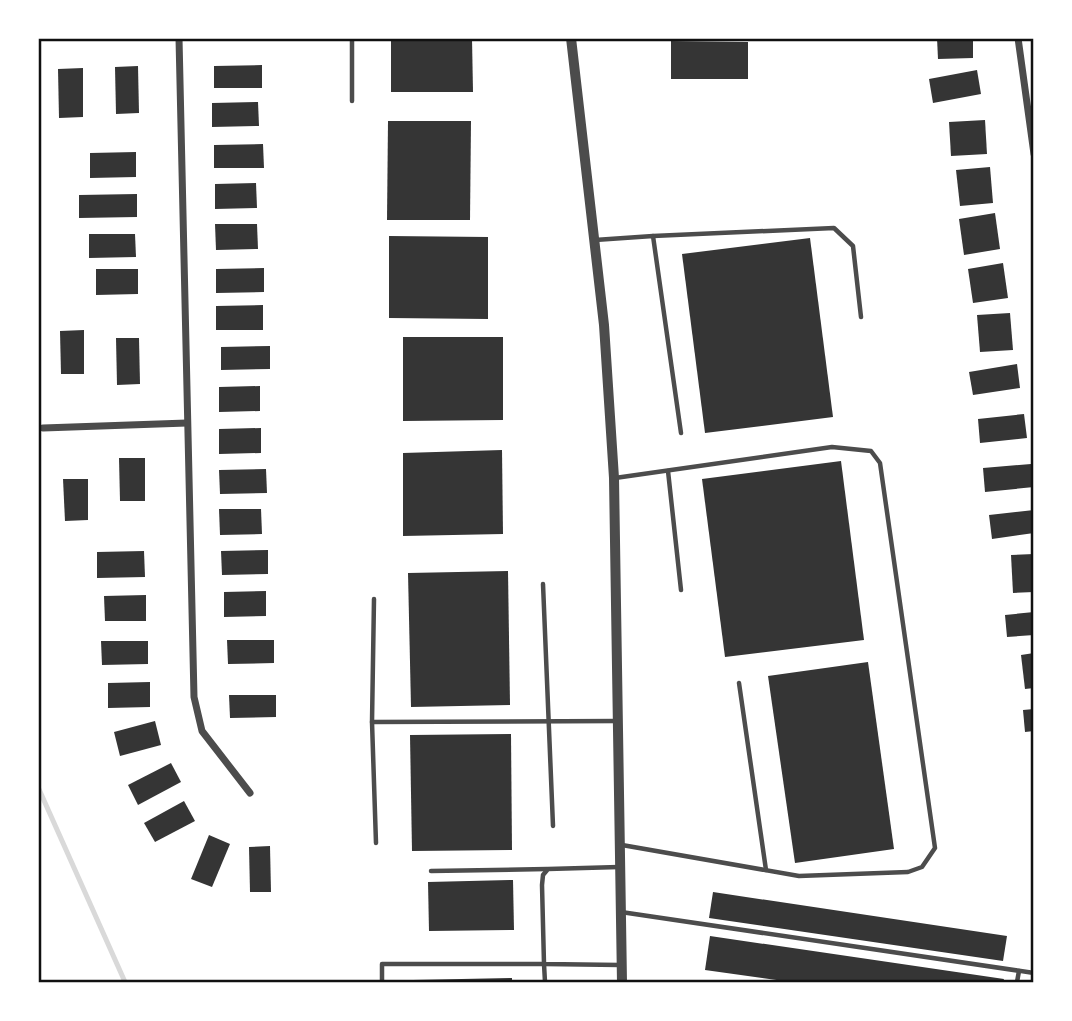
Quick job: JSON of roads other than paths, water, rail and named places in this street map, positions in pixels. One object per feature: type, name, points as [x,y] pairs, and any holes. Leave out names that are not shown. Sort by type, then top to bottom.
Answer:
[{"type":"street","points":[[179,38],[194,697],[202,731],[250,793]]},
{"type":"street","points":[[571,38],[594,240],[614,478],[622,982]]},
{"type":"street","points":[[1018,38],[1034,153]]},
{"type":"street","points":[[43,428],[187,423]]},
{"type":"lane","points":[[352,38],[352,101]]},
{"type":"lane","points":[[594,240],[834,228],[853,246],[861,317]]},
{"type":"lane","points":[[653,236],[681,433]]},
{"type":"lane","points":[[614,478],[832,447],[871,451],[880,463],[935,848],[922,867],[908,872],[799,876],[620,845]]},
{"type":"lane","points":[[668,471],[681,590]]},
{"type":"lane","points":[[543,584],[553,826]]},
{"type":"lane","points":[[374,599],[372,722],[376,843]]},
{"type":"lane","points":[[739,683],[766,870]]},
{"type":"lane","points":[[372,722],[619,721]]},
{"type":"lane","points":[[431,871],[620,867]]},
{"type":"lane","points":[[545,982],[542,885],[543,875],[548,869]]},
{"type":"lane","points":[[620,912],[1034,973]]},
{"type":"lane","points":[[382,982],[382,964],[621,965]]},
{"type":"lane","points":[[1017,982],[1019,971]]},
{"type":"waterway","points":[[38,787],[125,982]]}]
